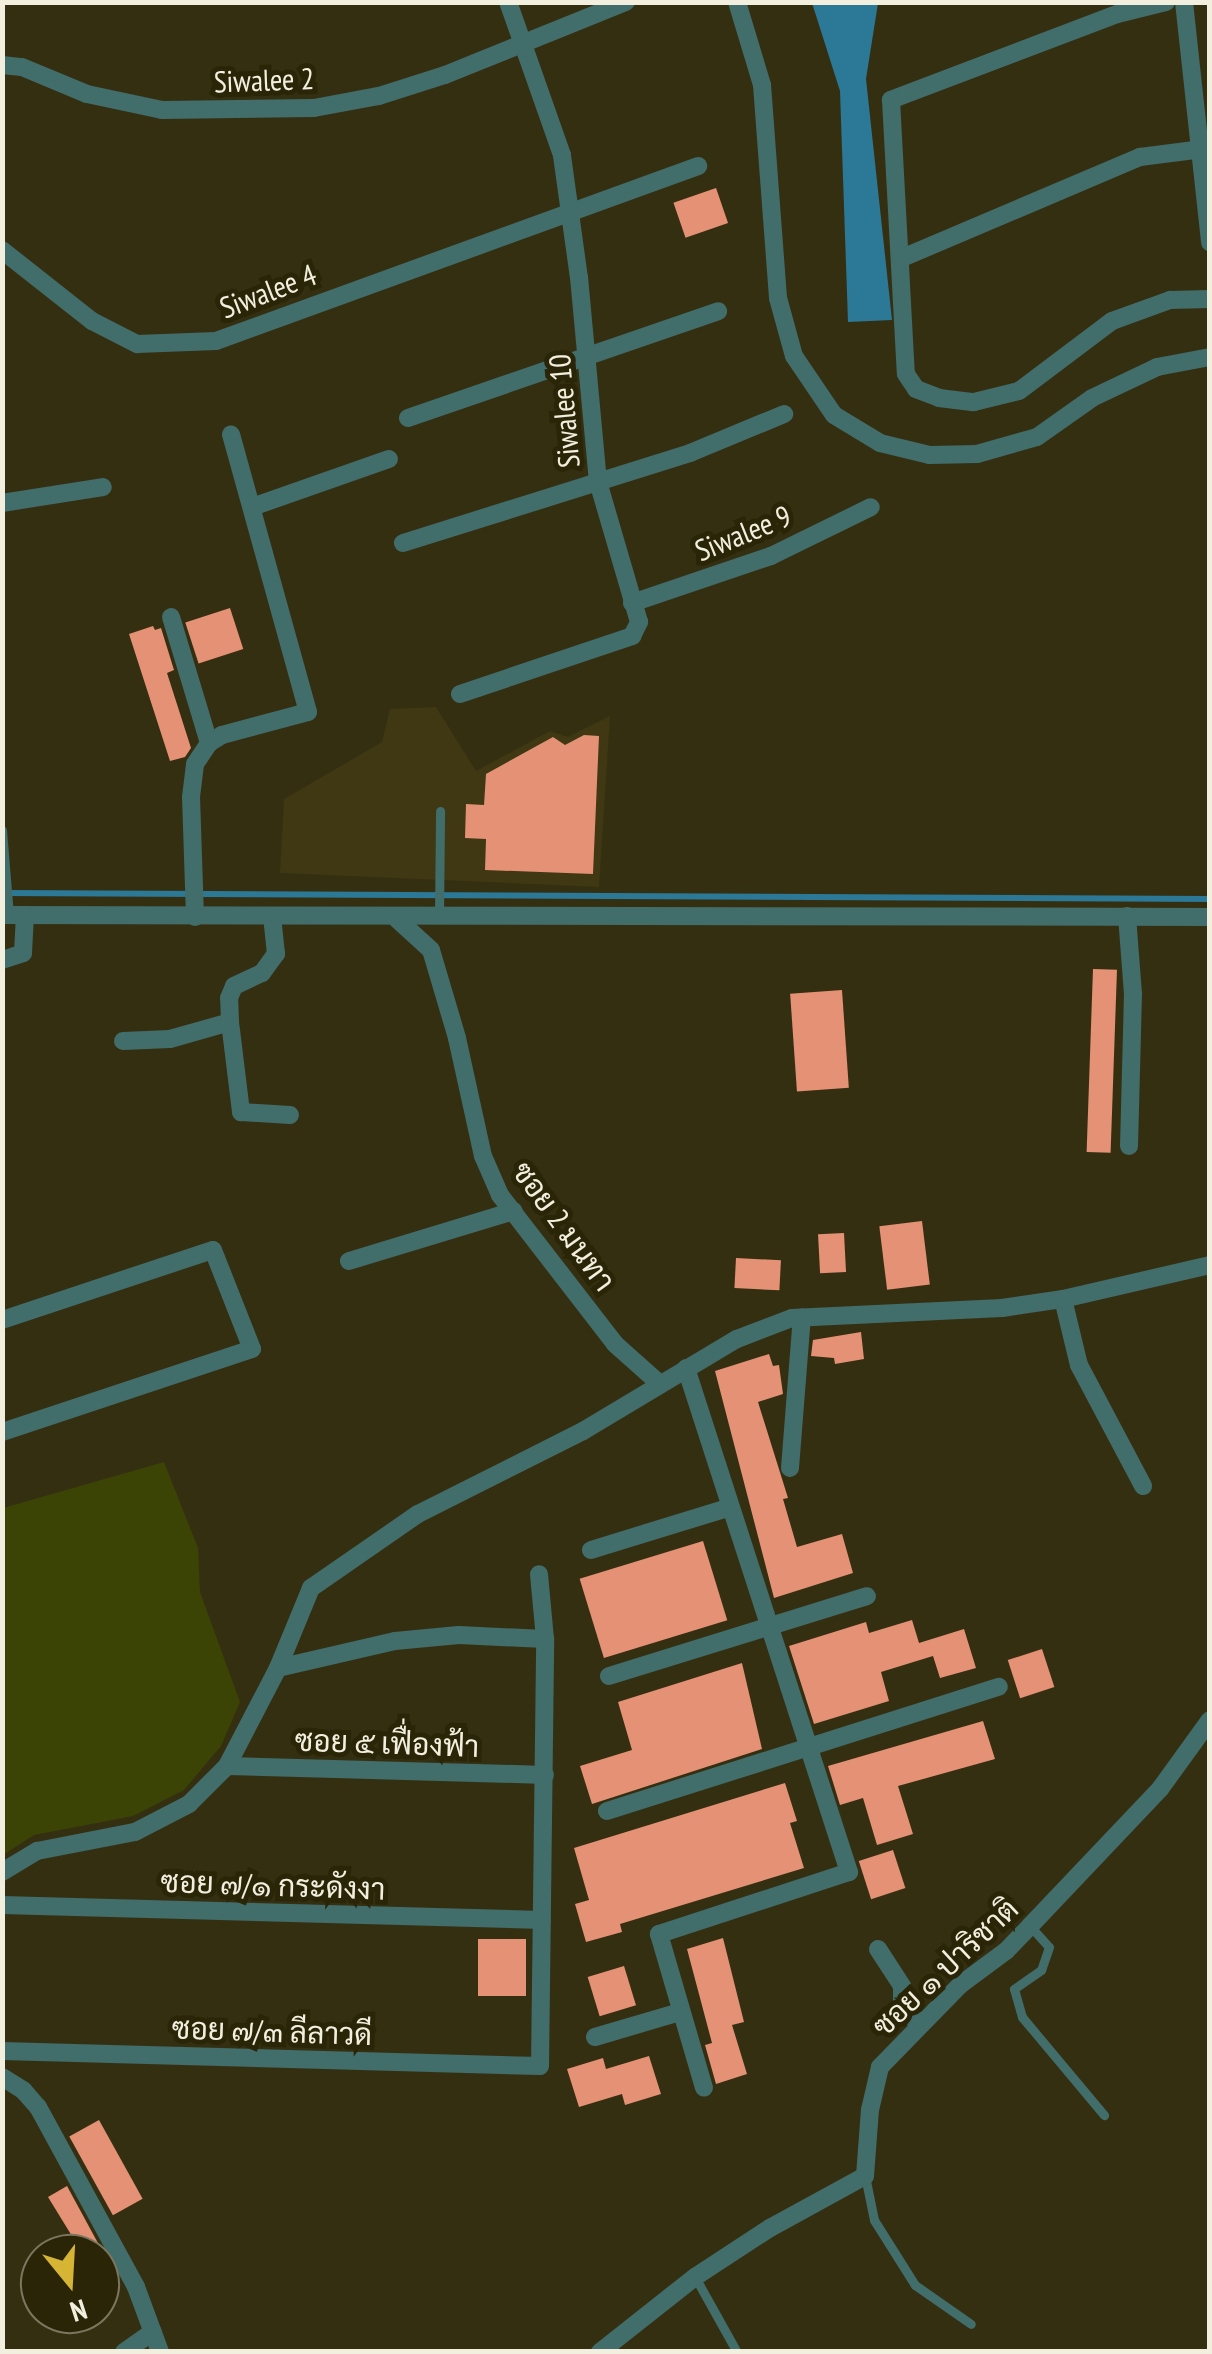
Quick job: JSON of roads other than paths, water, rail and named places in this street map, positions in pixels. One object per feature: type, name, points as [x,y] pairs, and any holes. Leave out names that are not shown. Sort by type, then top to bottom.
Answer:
[{"type":"street","name":"Siwalee 10","points":[[508,2],[562,155],[588,358],[598,482],[632,603]]},
{"type":"street","name":"Siwalee 2","points":[[2,65],[22,67],[87,94],[162,110],[314,108],[378,96],[526,44],[626,2]]},
{"type":"street","points":[[736,2],[762,85],[778,298],[794,356],[834,414],[880,443],[930,455],[977,454],[1037,437],[1092,398],[1156,367],[1210,357]]},
{"type":"street","points":[[1166,2],[1117,14],[891,100],[906,374],[916,389],[939,398],[974,402],[1019,391],[1112,321],[1170,300],[1210,300]]},
{"type":"street","points":[[1184,2],[1205,148],[1210,243]]},
{"type":"street","points":[[902,258],[1140,157],[1205,148]]},
{"type":"street","name":"Siwalee 4","points":[[2,250],[92,322],[137,344],[216,341],[698,166]]},
{"type":"street","points":[[408,418],[718,311]]},
{"type":"street","points":[[403,543],[727,440],[784,414]]},
{"type":"street","points":[[195,901],[195,764],[209,743],[308,712],[232,435]]},
{"type":"street","points":[[252,508],[388,460]]},
{"type":"street","points":[[2,503],[103,487]]},
{"type":"street","name":"Siwalee 9","points":[[632,603],[771,556],[871,507]]},
{"type":"street","points":[[460,694],[632,636],[638,622],[632,603]]},
{"type":"street","points":[[171,617],[209,743]]},
{"type":"street","points":[[2,960],[23,953],[12,915],[195,901],[272,917],[396,918],[439,912],[1210,917]]},
{"type":"street","points":[[1127,916],[1134,994],[1130,1146]]},
{"type":"street","points":[[272,917],[276,954],[262,974],[234,986],[230,1022],[241,1112],[290,1115]]},
{"type":"street","name":"ซอย 2 มนทา","points":[[396,918],[431,950],[457,1038],[482,1156],[500,1195],[615,1344],[659,1383]]},
{"type":"street","points":[[123,1041],[170,1039],[230,1022]]},
{"type":"street","points":[[349,1261],[514,1211]]},
{"type":"street","points":[[2,1320],[213,1250],[252,1350],[2,1432]]},
{"type":"street","points":[[2,1872],[38,1851],[134,1832],[189,1804],[227,1766],[278,1668],[311,1588],[418,1514],[583,1430],[737,1339],[802,1316],[1002,1308],[1063,1299],[1210,1265]]},
{"type":"street","points":[[1063,1299],[1079,1365],[1144,1486]]},
{"type":"street","points":[[790,1468],[802,1316]]},
{"type":"street","points":[[686,1368],[849,1872],[659,1934],[704,2088]]},
{"type":"street","points":[[590,1550],[731,1507]]},
{"type":"street","points":[[539,1574],[546,1639],[542,1920]]},
{"type":"street","points":[[609,1676],[866,1596]]},
{"type":"street","points":[[278,1668],[395,1641],[459,1635],[546,1639]]},
{"type":"street","points":[[608,1811],[999,1688]]},
{"type":"street","name":"ซอย ๑ ปาริชาติ","points":[[865,2176],[870,2110],[880,2067],[918,2025],[1030,1926],[1160,1789],[1210,1720]]},
{"type":"street","name":"ซอย ๕ เฟื่องฟ้า","points":[[227,1766],[545,1776]]},
{"type":"street","name":"ซอย ๗/๑ กระดังงา","points":[[2,1906],[542,1920]]},
{"type":"street","name":"ซอย ๗/๓ ลีลาวดี","points":[[2,2052],[540,2066],[542,1920]]},
{"type":"street","points":[[878,1950],[900,1983],[902,2000],[918,2025]]},
{"type":"street","points":[[595,2036],[680,2012]]},
{"type":"street","points":[[3,2076],[38,2107],[136,2287],[160,2352]]},
{"type":"street","points":[[600,2352],[695,2277],[770,2228],[865,2176]]},
{"type":"street","points":[[124,2352],[153,2332]]},
{"type":"lane","points":[[439,912],[440,811]]},
{"type":"lane","points":[[2,830],[12,915]]},
{"type":"lane","points":[[1030,1926],[1050,1947],[1041,1970],[1014,1989],[1022,2017],[1104,2116]]},
{"type":"lane","points":[[865,2176],[874,2220],[915,2285],[972,2324]]},
{"type":"lane","points":[[695,2277],[737,2352]]},
{"type":"water","points":[[812,3],[878,3],[866,79],[892,320],[848,322],[840,91]]},
{"type":"waterway","points":[[2,893],[1210,899]]}]
